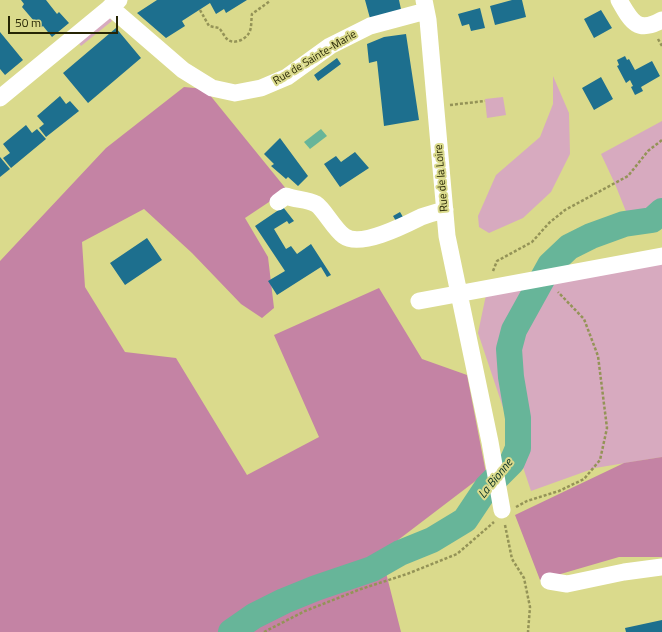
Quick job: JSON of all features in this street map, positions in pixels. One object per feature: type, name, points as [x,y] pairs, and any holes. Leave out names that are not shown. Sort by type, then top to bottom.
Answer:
[{"type":"street","points":[[620,0],[629,17],[634,23],[642,27],[653,26],[662,20]]},
{"type":"street","points":[[0,98],[115,4]]},
{"type":"street","name":"Rue de Sainte-Marie","points":[[115,4],[183,70],[212,88],[235,93],[261,88],[287,77],[330,46],[370,26],[425,5]]},
{"type":"street","name":"Rue de la Loire","points":[[425,5],[428,20],[447,236],[490,442],[502,512]]},
{"type":"street","points":[[278,202],[286,196],[292,199],[310,201],[318,205],[337,230],[350,239],[383,235],[423,216],[445,210]]},
{"type":"street","points":[[419,301],[662,256]]},
{"type":"street","points":[[549,581],[567,584],[624,572],[662,567]]},
{"type":"path","points":[[200,10],[209,26],[219,28],[226,38],[230,41],[236,41],[242,40],[249,33],[252,14],[270,1]]},
{"type":"path","points":[[436,107],[485,101]]},
{"type":"path","points":[[492,272],[498,261],[532,242],[549,223],[565,210],[628,176],[648,152],[662,140]]},
{"type":"path","points":[[264,632],[305,611],[457,554],[502,512],[527,501],[559,491],[584,479],[600,460],[607,428],[598,356],[584,319],[560,292]]},
{"type":"path","points":[[502,512],[512,559],[524,578],[530,607],[528,632]]},
{"type":"shaded area","points":[[109,17],[112,21],[81,46],[78,42]]},
{"type":"shaded area","points":[[553,76],[569,113],[570,154],[551,192],[523,218],[489,233],[479,227],[478,216],[496,175],[540,137],[553,104]]},
{"type":"shaded area","points":[[184,87],[205,89],[287,190],[245,218],[268,257],[274,308],[262,318],[241,304],[192,253],[144,209],[82,242],[85,287],[125,352],[176,358],[247,475],[319,437],[274,335],[379,288],[422,359],[467,375],[486,473],[381,553],[401,632],[0,632],[0,261],[106,148]]},
{"type":"shaded area","points":[[503,97],[506,115],[487,118],[485,99]]},
{"type":"shaded area","points":[[662,121],[662,209],[629,219],[601,154]]},
{"type":"shaded area","points":[[321,129],[327,136],[310,149],[304,142]]},
{"type":"shaded area","points":[[662,261],[662,457],[595,468],[531,491],[478,333],[486,295]]},
{"type":"shaded area","points":[[662,457],[662,557],[619,557],[540,580],[515,515],[624,463]]},
{"type":"building","points":[[21,0],[46,0],[57,14],[59,12],[69,23],[52,37],[43,26],[40,28],[22,7],[24,4]]},
{"type":"building","points":[[157,0],[247,0],[226,13],[224,9],[216,14],[210,3],[182,21],[185,26],[166,38],[137,13]]},
{"type":"building","points":[[365,0],[399,0],[402,14],[371,22]]},
{"type":"building","points":[[512,0],[522,0],[526,17],[495,25],[490,6]]},
{"type":"building","points":[[480,8],[485,28],[471,31],[469,24],[462,26],[458,14]]},
{"type":"building","points":[[601,10],[612,28],[594,38],[584,19]]},
{"type":"building","points":[[116,28],[141,58],[88,103],[63,73]]},
{"type":"building","points":[[0,32],[23,60],[5,75],[0,69]]},
{"type":"building","points":[[406,34],[419,120],[384,126],[377,61],[369,63],[367,44],[384,37]]},
{"type":"building","points":[[625,56],[627,60],[629,59],[635,70],[652,61],[660,76],[641,87],[643,91],[635,95],[631,87],[633,86],[630,80],[626,83],[617,66],[619,65],[617,60]]},
{"type":"building","points":[[337,58],[341,64],[318,81],[314,75]]},
{"type":"building","points":[[601,77],[613,99],[594,110],[582,88]]},
{"type":"building","points":[[60,96],[66,104],[70,101],[79,111],[46,137],[39,128],[44,124],[37,116]]},
{"type":"building","points":[[26,125],[32,133],[37,129],[46,139],[11,168],[3,158],[10,153],[3,144]]},
{"type":"building","points":[[280,138],[308,176],[298,186],[288,177],[286,179],[271,166],[274,164],[264,154]]},
{"type":"building","points":[[355,152],[369,168],[340,187],[324,164],[336,156],[341,162]]},
{"type":"building","points":[[0,157],[10,169],[0,177]]},
{"type":"building","points":[[283,207],[294,221],[289,224],[287,221],[274,229],[286,249],[291,246],[297,254],[311,244],[331,275],[327,277],[321,267],[277,295],[268,281],[285,271],[255,226]]},
{"type":"building","points":[[400,212],[403,217],[396,221],[393,216]]},
{"type":"building","points":[[147,238],[162,260],[125,285],[110,263]]},
{"type":"building","points":[[662,620],[662,632],[626,632],[625,628]]},
{"type":"waterway","name":"La Bionne","points":[[231,632],[254,616],[284,601],[316,588],[372,569],[400,553],[432,540],[465,520],[487,487],[512,462],[518,448],[518,418],[511,377],[509,349],[514,330],[550,265],[569,247],[591,236],[624,224],[652,220],[662,211]]}]
